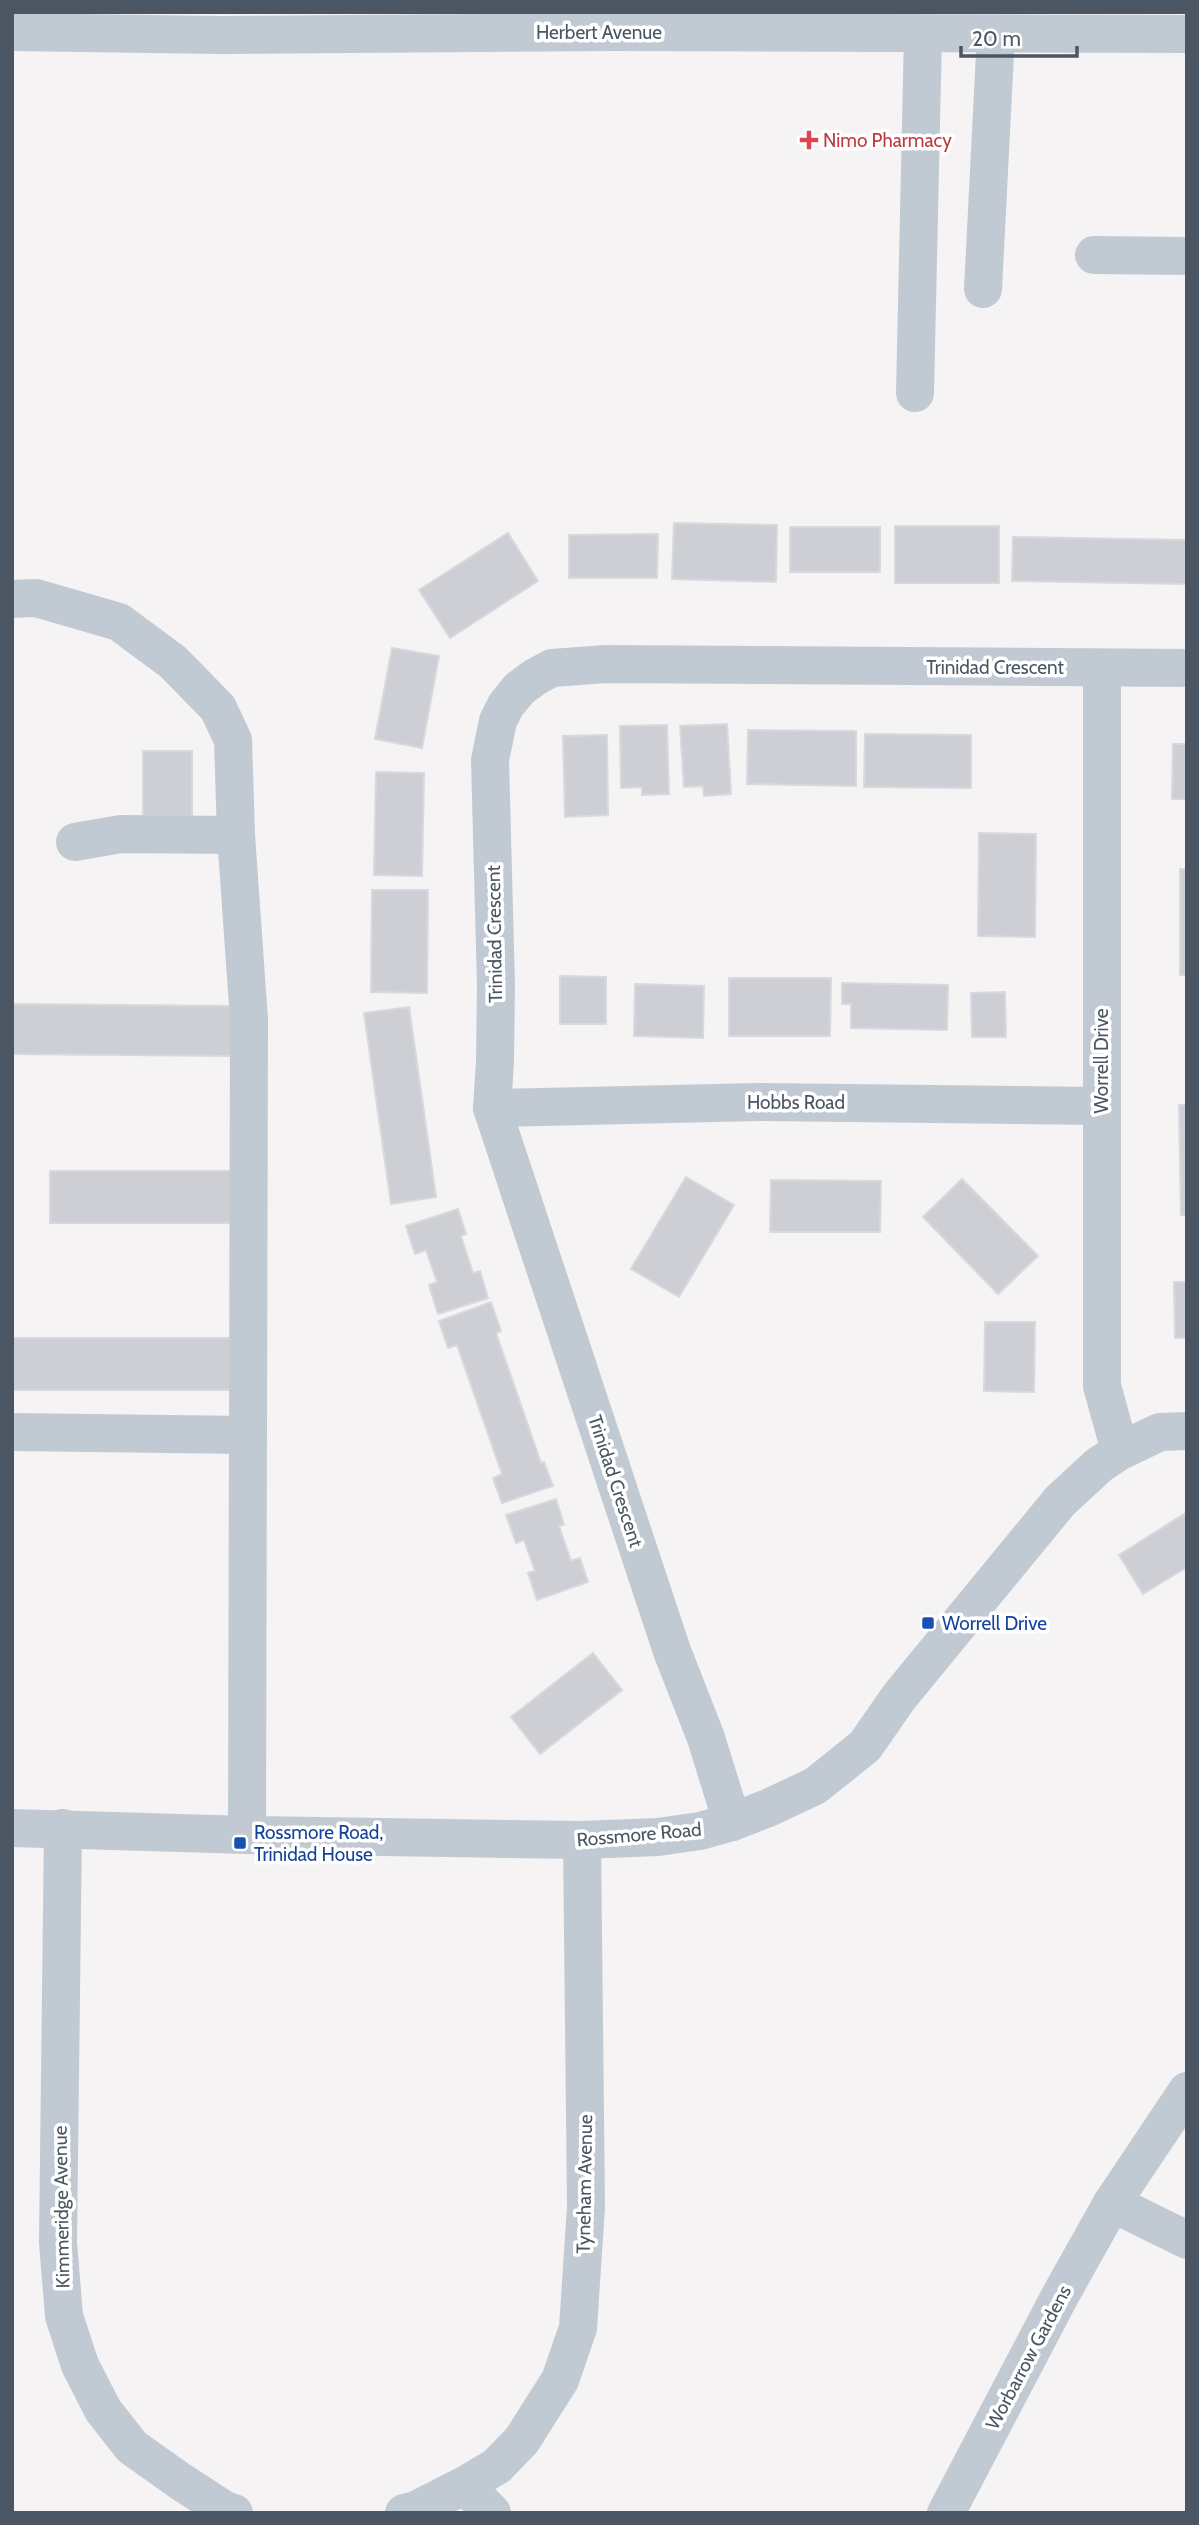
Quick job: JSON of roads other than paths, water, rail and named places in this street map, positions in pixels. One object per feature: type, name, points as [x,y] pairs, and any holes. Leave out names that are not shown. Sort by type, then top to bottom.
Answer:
[{"type":"street","name":"Herbert Avenue","points":[[12,32],[221,24],[614,32],[1187,34]]},
{"type":"street","points":[[915,393],[923,34]]},
{"type":"street","points":[[983,289],[996,34]]},
{"type":"street","points":[[1094,255],[1187,256]]},
{"type":"street","points":[[12,599],[36,598],[119,622],[173,662],[218,708],[233,740],[236,835],[249,1020],[247,1835]]},
{"type":"street","name":"Trinidad Crescent","points":[[732,1822],[706,1738],[668,1638],[492,1108],[496,985],[490,760],[498,721],[519,689],[552,668],[606,664],[1187,668]]},
{"type":"street","name":"Worrell Drive","points":[[1102,668],[1102,1386],[1120,1451]]},
{"type":"street","points":[[75,842],[121,834],[236,835]]},
{"type":"street","name":"Hobbs Road","points":[[492,1108],[759,1101],[1101,1106]]},
{"type":"street","name":"Rossmore Road","points":[[12,1828],[582,1840],[658,1837],[701,1831],[732,1822],[815,1786],[865,1746],[899,1697],[1060,1501],[1099,1465],[1120,1451],[1160,1432],[1187,1431]]},
{"type":"street","points":[[12,1432],[248,1435]]},
{"type":"street","name":"Kimmeridge Avenue","points":[[62,1828],[58,2242],[64,2316],[80,2365],[103,2410],[132,2447],[226,2512]]},
{"type":"street","name":"Tyneham Avenue","points":[[465,2485],[497,2466],[522,2440],[559,2379],[578,2328],[586,2207],[582,1840]]},
{"type":"street","name":"Worbarrow Gardens","points":[[946,2513],[1112,2203],[1187,2091]]},
{"type":"street","points":[[1112,2203],[1187,2239]]},
{"type":"street","points":[[404,2513],[465,2485],[492,2513]]},
{"type":"place","name":"Nimo Pharmacy","points":[[809,140]]},
{"type":"place","name":"Worrell Drive","points":[[928,1623]]},
{"type":"place","name":"Rossmore Road, Trinidad House","points":[[240,1843]]}]
